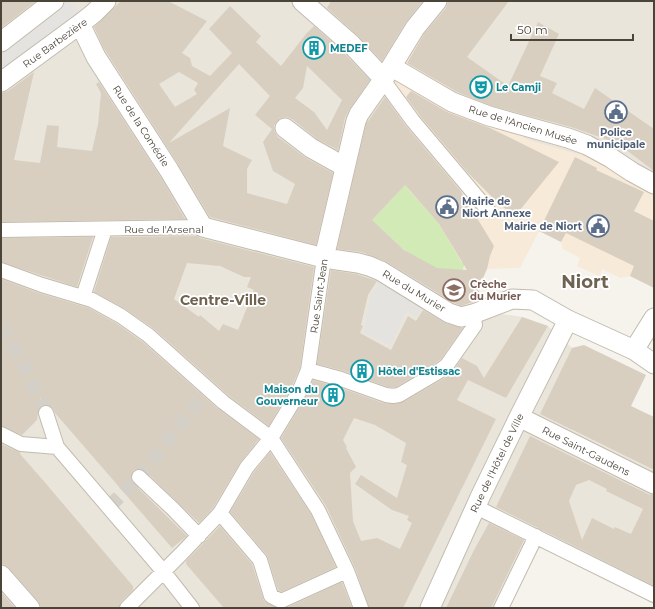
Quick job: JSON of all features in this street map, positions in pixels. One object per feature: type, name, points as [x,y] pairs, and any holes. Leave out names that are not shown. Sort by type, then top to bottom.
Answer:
[{"type":"street","points":[[1,42],[54,1]]},
{"type":"street","points":[[303,1],[351,44],[380,75],[387,74],[413,121],[488,210]]},
{"type":"street","name":"Rue Saint-Jean","points":[[126,608],[199,536],[220,513],[246,467],[271,438],[299,392],[308,370],[324,258],[356,121],[359,114],[387,74],[415,28],[437,1]]},
{"type":"street","name":"Rue Barbezière","points":[[1,82],[93,10]]},
{"type":"street","name":"Rue de la Comédie","points":[[93,10],[96,57],[169,170],[203,227]]},
{"type":"street","name":"Rue de l'Ancien Musée","points":[[387,74],[489,116],[568,138],[587,145],[654,184]]},
{"type":"street","points":[[285,128],[311,148],[345,167]]},
{"type":"street","name":"Rue de l'Arsenal","points":[[1,230],[203,227],[324,258]]},
{"type":"street","points":[[83,297],[105,229]]},
{"type":"street","name":"Rue du Murier","points":[[324,258],[358,263],[381,271],[449,313],[461,317],[512,299],[523,298],[532,300],[568,320],[634,350],[654,364]]},
{"type":"street","points":[[1,270],[83,297],[106,307],[137,327],[223,402],[271,438],[318,510],[347,571],[362,608]]},
{"type":"street","points":[[308,370],[341,379],[386,395],[399,395],[447,365],[475,324],[473,314]]},
{"type":"street","points":[[634,350],[654,318]]},
{"type":"street","name":"Rue de l'Hôtel de Ville","points":[[430,608],[519,417],[568,320]]},
{"type":"street","points":[[46,413],[57,447],[163,571],[192,608]]},
{"type":"street","name":"Rue Saint-Gaudens","points":[[519,417],[654,484]]},
{"type":"street","points":[[1,434],[21,444],[57,447]]},
{"type":"street","points":[[139,477],[199,536]]},
{"type":"street","points":[[476,507],[654,594]]},
{"type":"street","points":[[220,513],[260,560],[271,596],[281,601],[347,571]]},
{"type":"street","points":[[502,608],[536,536]]},
{"type":"street","points":[[1,575],[30,608]]},
{"type":"shaded area","points":[[1,1],[654,1],[654,191],[523,138],[523,115],[449,94],[468,65],[421,122],[404,250],[359,253],[432,294],[435,292],[444,295],[454,293],[455,304],[464,305],[463,308],[522,317],[548,326],[572,348],[572,430],[654,470],[654,603],[537,546],[507,608],[1,608]]},
{"type":"shaded area","points":[[64,1],[70,1],[82,16],[1,77],[1,48]]},
{"type":"shaded area","points":[[427,29],[439,37],[468,65],[450,94],[523,115],[524,138],[585,156],[654,191],[654,290],[652,286],[630,276],[620,278],[602,269],[599,276],[577,266],[580,258],[563,249],[561,242],[539,231],[520,268],[487,269],[470,309],[463,308],[464,266],[467,258],[462,263],[406,186],[403,135],[412,128],[391,79]]},
{"type":"shaded area","points":[[380,280],[423,306],[416,317],[406,311],[391,346],[363,333],[370,296]]},
{"type":"green space","points":[[394,144],[406,187],[439,224],[462,263],[466,257],[468,258],[463,270],[445,287],[372,220],[393,198]]},
{"type":"building","points":[[1,1],[36,1],[1,28]]},
{"type":"building","points":[[121,1],[168,1],[207,21],[182,53],[190,58],[192,66],[210,76],[232,53],[209,29],[230,6],[261,36],[256,42],[281,66],[314,26],[343,52],[370,80],[345,118],[338,150],[317,139],[292,119],[287,117],[280,118],[274,126],[278,137],[306,158],[333,173],[316,245],[210,217],[103,47],[94,27]],"holes":[[[239,64],[270,96],[255,115],[272,129],[263,142],[273,171],[295,184],[287,204],[247,193],[247,169],[252,160],[223,146],[230,108],[169,143]],[[307,66],[342,100],[327,130],[314,112],[295,98],[303,88]],[[179,72],[198,83],[194,90],[197,94],[175,107],[159,84]]]},
{"type":"building","points":[[331,1],[423,1],[406,22],[382,61],[358,36],[327,8]]},
{"type":"building","points":[[448,1],[509,1],[467,57],[508,86],[538,22],[559,34],[540,76],[557,83],[552,93],[584,109],[595,88],[654,129],[654,171],[617,143],[571,127],[492,106],[457,92],[407,63],[424,34],[446,8]]},
{"type":"building","points":[[34,72],[14,160],[40,163],[47,125],[59,126],[57,147],[92,151],[98,124],[101,93],[96,84],[99,82],[160,176],[185,219],[1,222],[1,93],[8,91]]},
{"type":"building","name":"Mairie de Niort Annexe","points":[[411,91],[447,112],[490,128],[559,162],[515,216],[499,204],[468,173],[420,116],[406,97]]},
{"type":"building","points":[[385,97],[406,126],[460,190],[494,246],[487,269],[478,289],[482,299],[461,306],[385,261],[361,252],[337,249],[366,124]],"holes":[[[405,185],[439,224],[467,270],[437,268],[404,250],[372,220]]]},
{"type":"building","name":"Mairie de Niort","points":[[575,157],[597,168],[596,170],[644,192],[634,211],[654,221],[654,288],[630,276],[634,266],[566,233],[561,242],[539,231]]},
{"type":"building","points":[[197,236],[314,267],[300,368],[291,388],[269,426],[228,395],[153,328],[125,309],[94,292],[111,237]],"holes":[[[187,263],[220,266],[244,277],[251,277],[247,287],[254,290],[238,330],[223,324],[219,331],[200,315],[199,317],[174,299]]]},
{"type":"building","points":[[93,237],[77,287],[1,262],[1,238]]},
{"type":"building","points":[[331,270],[356,274],[377,281],[368,295],[361,325],[363,326],[360,333],[391,350],[408,316],[416,321],[423,310],[445,323],[463,328],[441,359],[396,387],[388,387],[344,371],[317,364]]},
{"type":"building","points":[[1,279],[39,293],[89,308],[116,323],[143,342],[217,408],[259,439],[240,463],[213,508],[199,523],[145,471],[137,469],[133,471],[131,479],[133,483],[187,536],[172,548],[55,413],[52,407],[47,405],[40,398],[37,420],[22,435],[1,426]]},
{"type":"building","points":[[522,317],[548,326],[506,398],[468,380],[457,400],[496,419],[403,608],[369,608],[355,568],[326,506],[281,438],[306,396],[313,380],[383,403],[394,404],[403,402],[443,379],[454,370],[462,358],[477,366],[484,378]],"holes":[[[354,418],[375,425],[406,443],[401,462],[407,465],[397,498],[361,475],[355,484],[392,510],[409,516],[407,520],[412,523],[400,549],[377,538],[361,541],[353,521],[350,473],[356,467],[343,440]]]},
{"type":"building","points":[[584,345],[646,375],[631,406],[654,417],[654,470],[540,414],[572,348]]},
{"type":"building","points":[[530,436],[650,495],[654,495],[654,586],[496,507]],"holes":[[[589,480],[607,489],[606,491],[643,509],[631,534],[615,527],[614,529],[592,518],[582,540],[569,501],[576,485]]]},
{"type":"building","points":[[1,444],[21,453],[20,454],[133,586],[133,590],[121,602],[119,608],[41,608],[38,601],[9,568],[1,564]]},
{"type":"building","points":[[270,452],[311,514],[336,567],[281,592],[278,590],[267,555],[230,512],[254,472]]},
{"type":"building","points":[[489,523],[524,540],[491,608],[446,608],[474,550]]},
{"type":"building","points":[[220,526],[252,564],[264,601],[276,608],[224,608],[186,564],[186,561]]},
{"type":"building","points":[[342,582],[352,608],[286,608]]},
{"type":"building","points":[[1,592],[15,608],[1,608]]},
{"type":"tunnel","points":[[1,325],[46,411]]},
{"type":"tunnel","points":[[109,507],[139,477],[209,389]]},
{"type":"place","name":"MEDEF","points":[[314,48]]},
{"type":"place","name":"Le Camji","points":[[481,87]]},
{"type":"place","name":"Police municipale","points":[[616,112]]},
{"type":"place","name":"Mairie de Niort Annexe","points":[[447,207]]},
{"type":"place","name":"Mairie de Niort","points":[[598,226]]},
{"type":"place","name":"Crèche du Murier","points":[[454,290]]},
{"type":"place","name":"Hôtel d'Estissac","points":[[362,371]]},
{"type":"place","name":"Maison du Gouverneur","points":[[333,395]]},
{"type":"district","name":"Niort","points":[[585,282]]},
{"type":"district","name":"Centre-Ville","points":[[223,300]]}]
